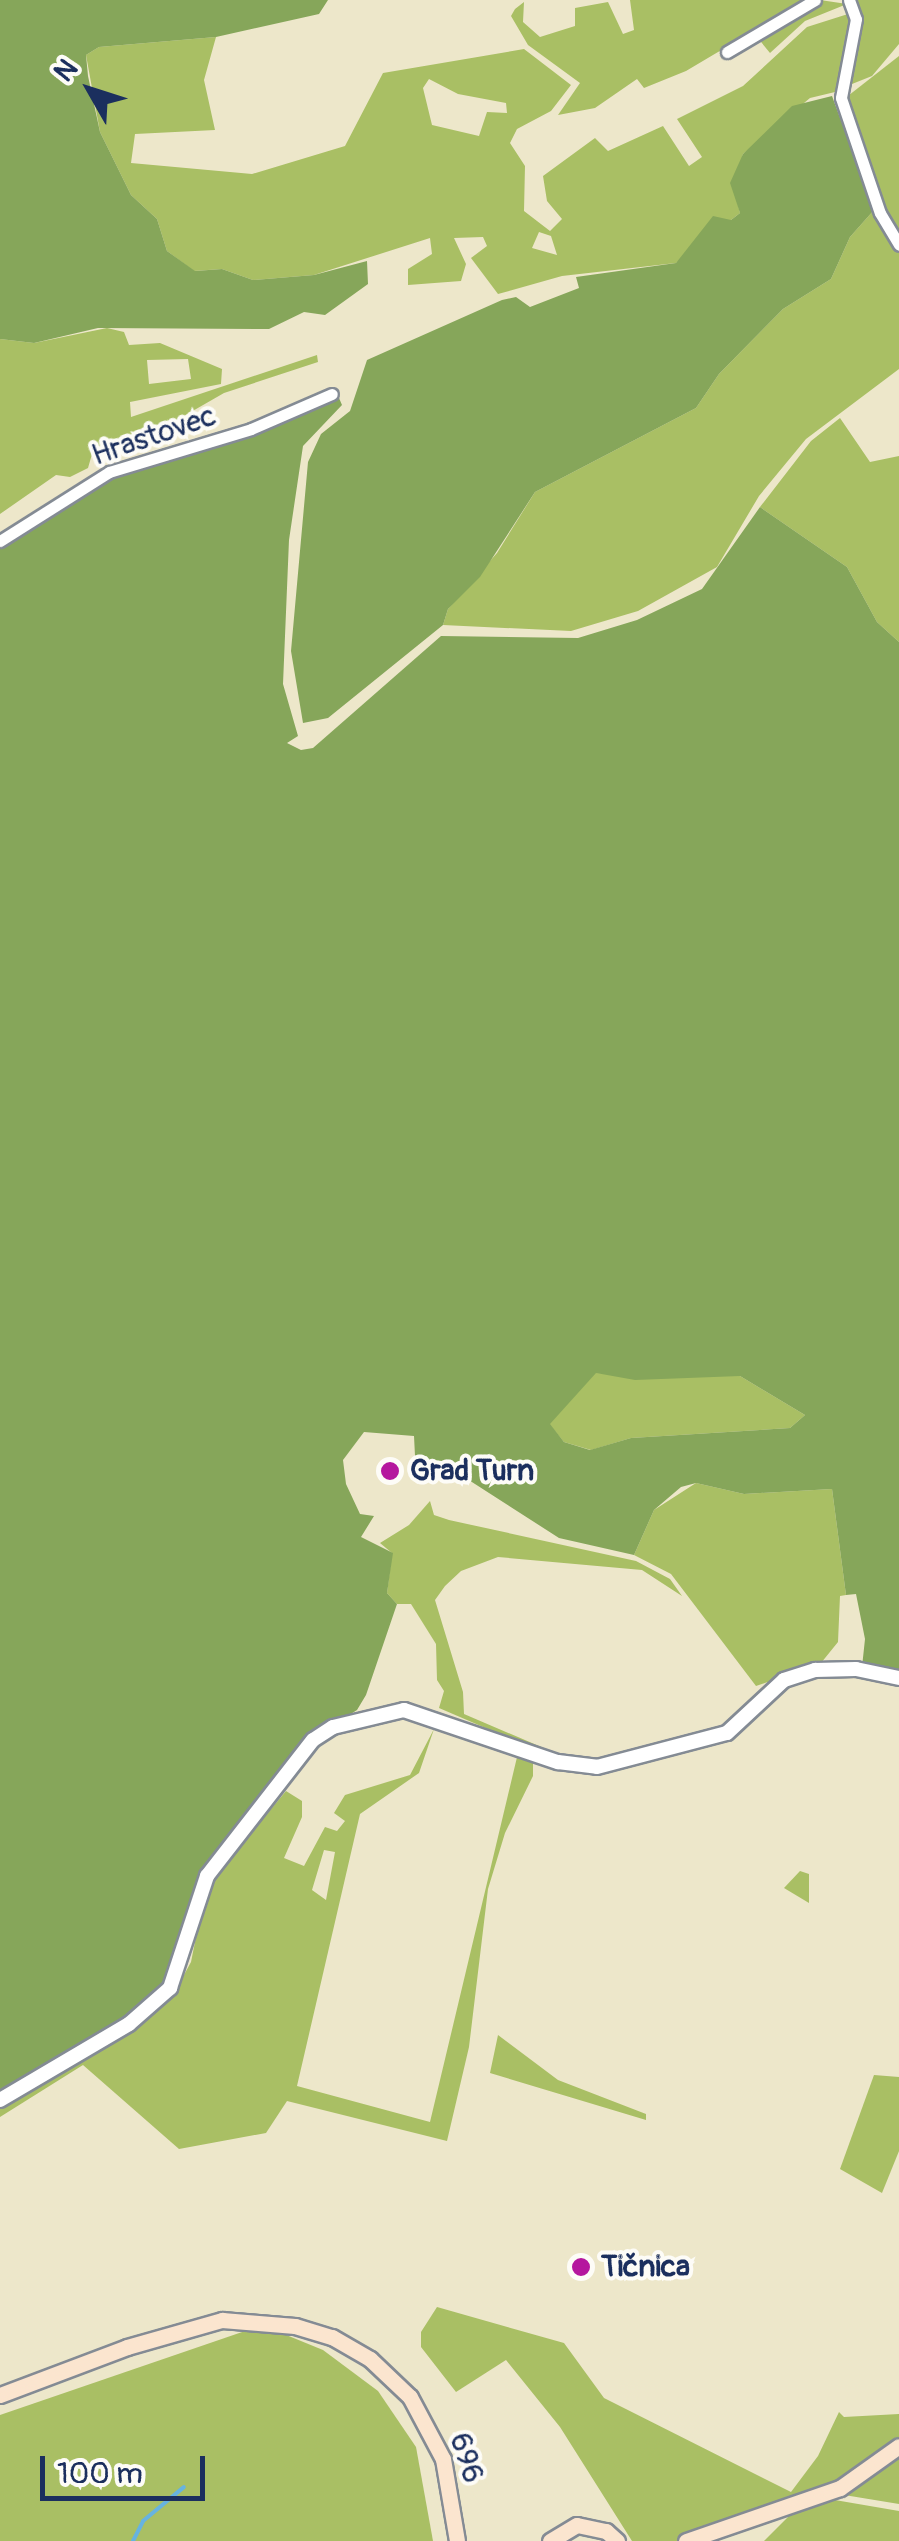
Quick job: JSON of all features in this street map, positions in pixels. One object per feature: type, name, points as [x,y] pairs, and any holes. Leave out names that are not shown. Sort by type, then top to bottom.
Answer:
[{"type":"main road","name":"696","points":[[0,2395],[127,2347],[222,2320],[295,2326],[332,2337],[370,2359],[410,2397],[444,2460],[457,2541]]},
{"type":"main road","points":[[686,2541],[840,2488],[899,2446]]},
{"type":"main road","points":[[550,2541],[577,2526],[618,2541]]},
{"type":"street","points":[[727,52],[815,0]]},
{"type":"street","points":[[849,0],[856,19],[840,98],[880,213],[899,245]]},
{"type":"street","name":"Hrastovec","points":[[0,540],[109,472],[252,429],[332,394]]},
{"type":"street","points":[[0,2100],[129,2024],[170,1988],[207,1876],[313,1740],[333,1727],[404,1710],[558,1762],[597,1767],[727,1733],[784,1680],[815,1670],[856,1669],[899,1678]]},
{"type":"green space","points":[[0,0],[328,0],[319,14],[216,37],[99,47],[86,55],[88,76],[100,132],[131,195],[157,219],[167,251],[195,271],[222,269],[253,280],[314,275],[367,261],[368,284],[325,315],[304,312],[269,329],[98,328],[34,343],[0,339]]},
{"type":"green space","points":[[630,0],[806,0],[686,71],[644,88],[637,79],[595,108],[558,115],[580,83],[528,45],[511,16],[515,9],[524,2],[523,22],[540,37],[575,26],[575,8],[608,2],[623,34],[634,30]]},
{"type":"green space","points":[[820,0],[847,4],[805,21],[770,53],[757,37]]},
{"type":"green space","points":[[856,0],[899,0],[899,44],[872,76],[847,86],[860,26]]},
{"type":"green space","points":[[848,14],[853,25],[835,92],[810,98],[743,154],[734,189],[740,213],[676,263],[562,276],[498,294],[471,258],[487,246],[483,237],[454,238],[466,264],[461,281],[408,285],[408,269],[432,254],[430,238],[314,275],[253,280],[222,269],[194,271],[167,251],[157,219],[131,195],[100,132],[86,55],[99,47],[216,37],[204,80],[215,130],[135,134],[131,163],[252,174],[345,146],[383,73],[524,49],[571,85],[551,111],[517,129],[510,143],[525,166],[524,211],[550,231],[562,219],[547,201],[543,176],[595,138],[608,151],[663,126],[689,166],[702,157],[677,119],[743,86],[807,27]],"holes":[[[429,79],[458,94],[506,103],[507,113],[487,112],[479,136],[432,125],[423,88]],[[539,232],[551,236],[557,255],[532,248]]]},
{"type":"green space","points":[[899,56],[899,237],[880,202],[844,99]]},
{"type":"green space","points":[[832,96],[874,210],[850,237],[831,279],[783,309],[719,374],[696,408],[535,492],[480,577],[448,609],[443,625],[328,718],[303,723],[291,651],[308,462],[321,434],[350,411],[367,360],[502,300],[516,297],[530,307],[579,288],[576,277],[676,263],[713,216],[731,220],[740,213],[730,183],[743,154],[792,106]]},
{"type":"green space","points":[[874,210],[899,252],[899,369],[806,439],[759,496],[717,567],[638,611],[571,631],[443,625],[448,609],[497,553],[535,492],[696,408],[719,374],[783,309],[831,279],[850,237]]},
{"type":"green space","points":[[107,328],[124,332],[129,345],[160,343],[222,369],[221,384],[130,402],[131,417],[317,355],[318,362],[224,393],[130,447],[109,443],[92,454],[88,468],[70,477],[56,475],[0,514],[0,339],[34,343]],"holes":[[[188,359],[191,379],[149,384],[147,360]]]},
{"type":"green space","points":[[339,398],[342,405],[303,446],[289,540],[283,684],[298,736],[287,743],[301,750],[313,748],[441,636],[578,638],[637,620],[702,589],[760,507],[847,567],[877,622],[899,642],[899,1674],[862,1667],[865,1639],[856,1594],[846,1595],[832,1489],[744,1494],[696,1483],[681,1487],[654,1510],[634,1555],[559,1538],[447,1466],[415,1456],[414,1436],[364,1432],[343,1460],[346,1484],[360,1514],[374,1516],[361,1537],[393,1553],[387,1593],[397,1604],[366,1695],[357,1710],[292,1752],[220,1849],[192,1893],[185,1947],[168,1982],[138,2012],[0,2097],[0,548],[87,487]],"holes":[[[596,1373],[635,1380],[740,1376],[805,1415],[790,1428],[631,1438],[590,1450],[564,1442],[550,1424]]]},
{"type":"green space","points":[[840,418],[870,462],[899,456],[899,642],[877,622],[847,567],[760,507],[811,441]]},
{"type":"green space","points":[[595,1373],[740,1376],[805,1415],[790,1428],[631,1438],[591,1450],[564,1442],[549,1424]]},
{"type":"green space","points":[[696,1483],[744,1494],[832,1489],[846,1595],[840,1596],[838,1642],[821,1663],[756,1686],[671,1574],[634,1555],[654,1510]]},
{"type":"green space","points":[[430,1501],[434,1515],[449,1520],[636,1561],[670,1579],[682,1596],[642,1570],[498,1557],[461,1571],[445,1586],[435,1600],[463,1692],[464,1714],[546,1749],[544,1753],[439,1708],[444,1691],[437,1680],[436,1644],[411,1604],[397,1604],[387,1593],[392,1553],[380,1543],[409,1525]]},
{"type":"green space","points":[[434,1729],[419,1773],[360,1814],[297,2086],[430,2122],[518,1753],[533,1763],[533,1776],[505,1833],[488,1889],[469,2047],[447,2141],[287,2101],[266,2133],[179,2149],[83,2065],[0,2117],[0,2108],[173,1995],[191,1962],[206,1887],[286,1791],[302,1801],[302,1817],[284,1858],[304,1866],[325,1827],[337,1831],[345,1821],[334,1813],[345,1795],[410,1775]],"holes":[[[324,1850],[335,1852],[326,1900],[312,1890]]]},
{"type":"green space","points":[[800,1871],[809,1874],[809,1903],[784,1888]]},
{"type":"green space","points":[[498,2035],[558,2080],[646,2114],[646,2120],[490,2073]]},
{"type":"green space","points":[[874,2075],[899,2077],[899,2151],[882,2193],[840,2169]]},
{"type":"green space","points":[[437,2307],[564,2343],[604,2398],[791,2492],[818,2456],[839,2412],[844,2417],[899,2414],[899,2504],[832,2493],[783,2514],[778,2500],[704,2541],[632,2541],[560,2427],[506,2360],[456,2392],[421,2347],[421,2332]]},
{"type":"green space","points":[[248,2330],[274,2330],[323,2350],[378,2391],[416,2447],[433,2541],[0,2541],[0,2415]]},
{"type":"green space","points":[[829,2499],[899,2511],[899,2541],[764,2541],[795,2510]]},
{"type":"waterway","points":[[133,2541],[143,2521],[184,2487]]},
{"type":"place","name":"Grad Turn","points":[[390,1471]]},
{"type":"place","name":"Tičnica","points":[[581,2267]]}]
